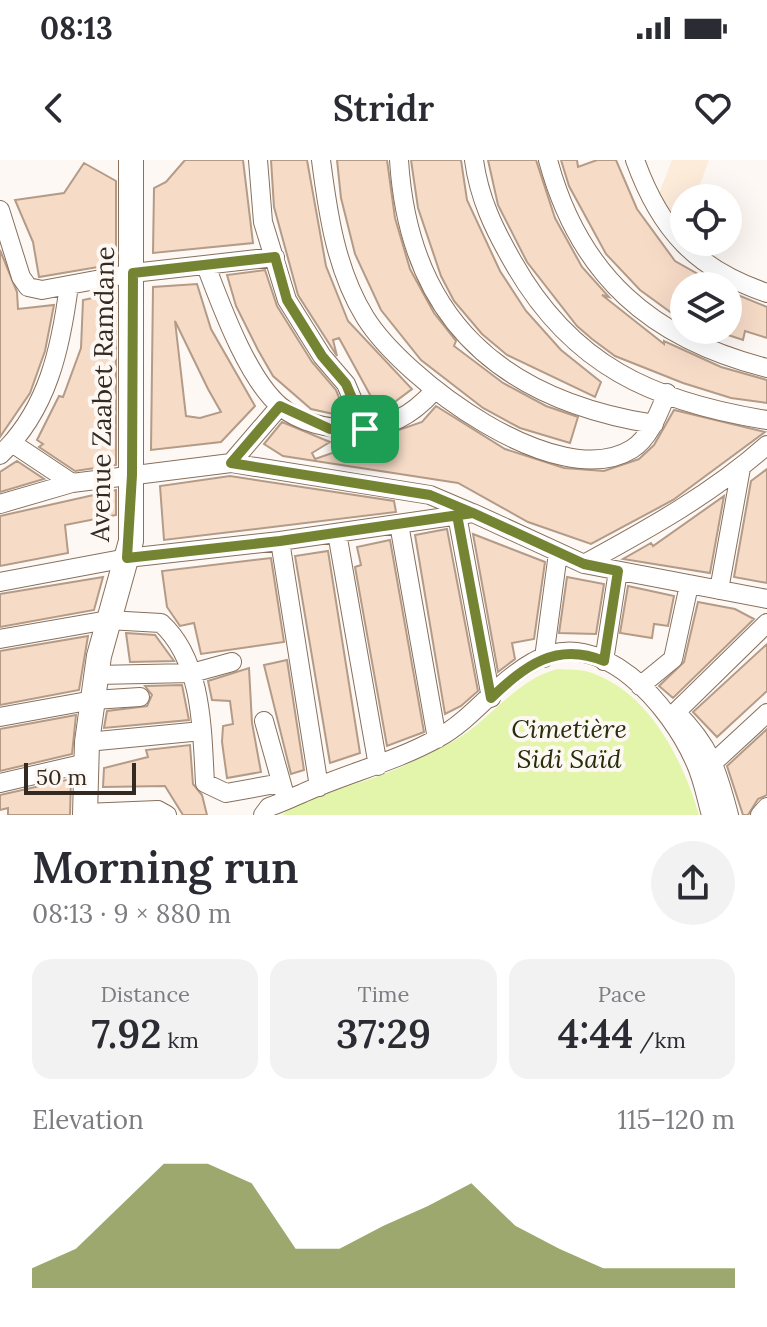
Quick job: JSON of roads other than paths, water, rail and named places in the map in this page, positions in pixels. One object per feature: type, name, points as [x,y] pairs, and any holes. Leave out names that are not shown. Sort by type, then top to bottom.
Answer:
[{"type":"main road","name":"Avenue Zaabet Ramdane","points":[[85,814],[87,752],[96,675],[108,620],[127,558],[132,475],[131,160]]},
{"type":"street","points":[[258,160],[263,222],[287,300],[322,356],[346,384],[365,429]]},
{"type":"street","points":[[321,160],[329,218],[341,265],[365,317],[392,352],[434,391],[515,441],[566,456],[603,459],[633,449],[654,424],[667,393]]},
{"type":"street","points":[[399,160],[413,246],[427,279],[466,337],[492,363],[528,384],[601,415],[654,424]]},
{"type":"street","points":[[474,160],[483,205],[542,308],[568,338],[608,369],[719,412],[767,420]]},
{"type":"street","points":[[548,160],[556,190],[587,250],[624,297],[660,327],[740,361],[767,368]]},
{"type":"street","points":[[635,160],[645,189],[686,250],[719,273],[767,293]]},
{"type":"street","points":[[0,210],[21,277],[28,287],[42,290],[133,273],[275,257]]},
{"type":"street","points":[[206,266],[231,328],[254,371],[280,406],[330,429],[380,428],[415,412],[434,391]]},
{"type":"street","points":[[69,285],[64,329],[55,366],[36,406],[6,449],[72,483]]},
{"type":"street","points":[[231,463],[280,406]]},
{"type":"street","points":[[584,564],[662,521],[741,468],[767,445]]},
{"type":"street","points":[[0,504],[72,483],[231,463],[430,495],[465,514],[584,564],[767,599]]},
{"type":"street","points":[[719,590],[741,468]]},
{"type":"street","points":[[0,582],[127,558],[280,541],[465,514]]},
{"type":"street","points":[[465,514],[491,698]]},
{"type":"street","points":[[399,524],[437,739]]},
{"type":"street","points":[[337,533],[378,766]]},
{"type":"street","points":[[280,541],[319,787]]},
{"type":"street","points":[[544,658],[558,553]]},
{"type":"street","points":[[604,661],[618,571]]},
{"type":"street","points":[[640,686],[673,659],[689,585]]},
{"type":"street","points":[[672,715],[767,622],[739,594]]},
{"type":"street","points":[[0,639],[108,620],[161,623],[192,673],[202,731],[205,783],[214,790],[226,793],[284,792],[319,787],[378,766],[437,739],[468,720],[534,661],[563,652],[587,654],[619,668],[696,732],[715,761],[729,815]]},
{"type":"street","points":[[96,675],[192,673],[232,662]]},
{"type":"street","points":[[0,717],[93,700],[140,697]]},
{"type":"street","points":[[715,761],[767,713]]},
{"type":"street","points":[[672,715],[695,763],[711,815]]},
{"type":"street","points":[[264,721],[284,792]]},
{"type":"street","points":[[0,783],[87,752],[202,731]]},
{"type":"street","points":[[263,815],[284,792]]},
{"type":"street","points":[[760,815],[767,807]]},
{"type":"street","points":[[85,814],[158,810],[167,815]]},
{"type":"park label","name":"Cimetière Sidi Saïd","points":[[569,743]]}]
